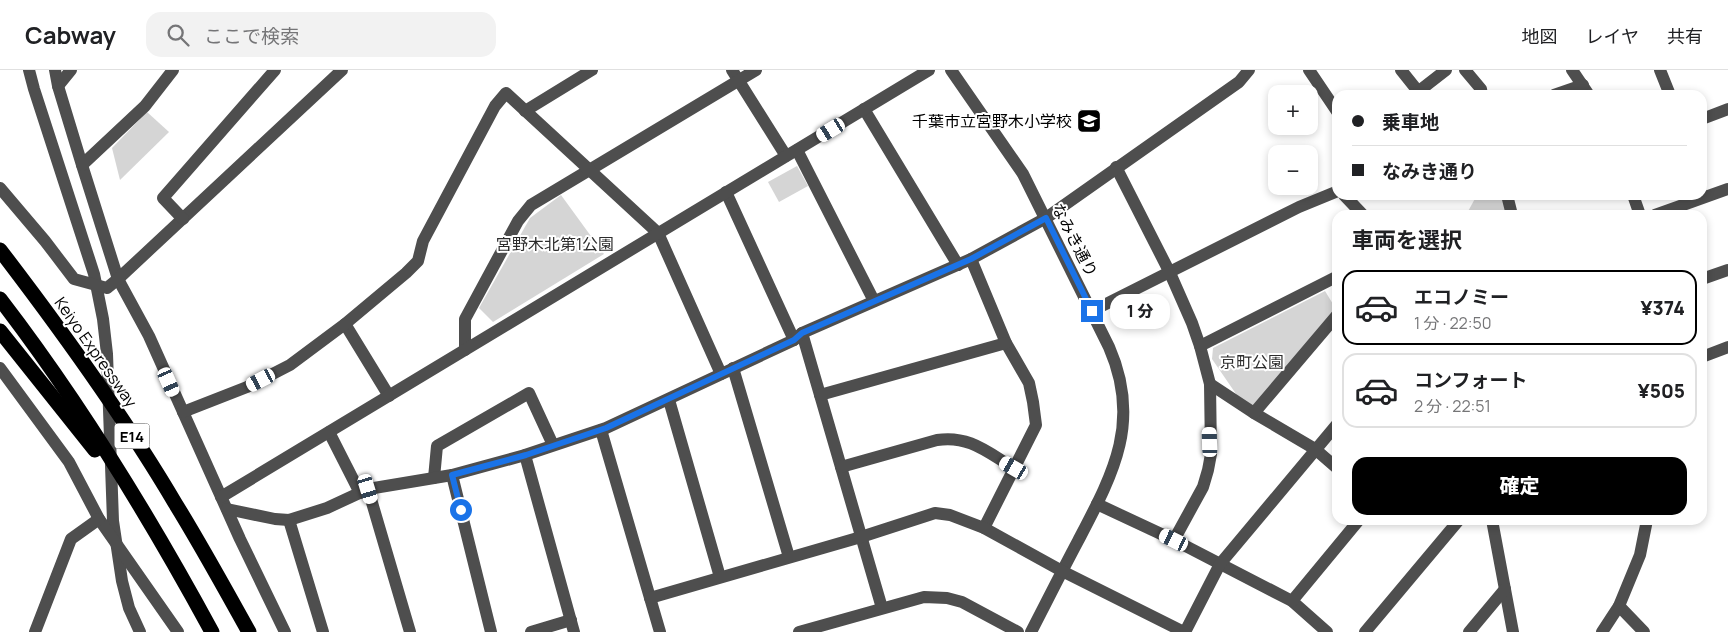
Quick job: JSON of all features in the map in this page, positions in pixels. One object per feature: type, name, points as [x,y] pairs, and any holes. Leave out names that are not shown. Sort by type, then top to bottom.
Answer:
[{"type":"highway","name":"Keiyo Expressway","points":[[0,250],[88,369],[133,436],[175,502],[248,632]]},
{"type":"highway","name":"E14","points":[[0,299],[38,348],[88,421],[148,519],[212,632]]},
{"type":"highway","points":[[0,332],[74,422],[148,519]]},
{"type":"street","points":[[29,70],[94,274],[103,319],[107,354],[114,529],[127,599],[140,632]]},
{"type":"street","points":[[55,70],[58,86],[118,279],[149,336],[221,497],[285,632]]},
{"type":"street","points":[[58,86],[72,70]]},
{"type":"street","points":[[82,165],[145,106],[173,70]]},
{"type":"street","points":[[183,219],[163,198],[275,70]]},
{"type":"street","points":[[0,188],[74,279],[107,288],[342,70]]},
{"type":"street","points":[[525,111],[592,70]]},
{"type":"street","points":[[465,350],[465,319],[518,221],[531,205],[590,170],[735,75],[756,70]]},
{"type":"street","points":[[221,497],[929,70]]},
{"type":"street","name":"なみき通り","points":[[951,70],[1023,174],[1092,311],[1117,366],[1122,388],[1123,431],[1117,457],[1097,504],[1031,632]]},
{"type":"street","points":[[227,509],[289,520],[327,508],[364,491],[452,475],[526,455],[601,430],[669,400],[874,301],[971,259],[1046,218],[1239,82],[1249,70]]},
{"type":"street","points":[[1309,70],[1332,104]]},
{"type":"street","points":[[1401,70],[1418,90]]},
{"type":"street","points":[[1423,90],[1446,70]]},
{"type":"street","points":[[1465,70],[1481,90]]},
{"type":"street","points":[[1572,70],[1586,90]]},
{"type":"street","points":[[1660,70],[1668,90]]},
{"type":"street","points":[[735,75],[786,156]]},
{"type":"street","points":[[183,412],[247,387],[290,365],[345,324],[418,262],[423,241],[495,106],[506,93],[658,233],[727,371],[789,558]]},
{"type":"street","points":[[864,109],[958,265]]},
{"type":"street","points":[[1707,117],[1728,109]]},
{"type":"street","points":[[797,150],[874,301]]},
{"type":"street","points":[[1116,168],[1170,273],[1200,346],[1210,384],[1211,454],[1208,470],[1203,487],[1174,540]]},
{"type":"street","points":[[1707,196],[1728,189]]},
{"type":"street","points":[[726,192],[798,337],[820,395],[882,608]]},
{"type":"street","points":[[1092,311],[1299,207],[1332,193]]},
{"type":"street","points":[[1348,200],[1358,210]]},
{"type":"street","points":[[1669,210],[1697,200]]},
{"type":"street","points":[[971,259],[1006,343],[1029,383],[1036,425],[984,528]]},
{"type":"street","points":[[1707,277],[1728,270]]},
{"type":"street","points":[[1200,346],[1332,279]]},
{"type":"street","points":[[1254,413],[1332,321]]},
{"type":"street","points":[[345,324],[389,396]]},
{"type":"street","points":[[820,395],[1006,343]]},
{"type":"street","points":[[1707,354],[1728,347]]},
{"type":"street","points":[[0,368],[69,462],[99,519],[178,632]]},
{"type":"street","points":[[1210,384],[1315,449],[1332,464]]},
{"type":"street","points":[[434,478],[437,446],[529,393],[553,445]]},
{"type":"street","points":[[669,400],[720,577]]},
{"type":"street","points":[[601,430],[660,632]]},
{"type":"street","points":[[650,598],[861,537],[935,513],[950,515],[984,528],[1184,632],[1220,564],[1332,430]]},
{"type":"street","points":[[329,432],[364,491],[410,632]]},
{"type":"street","points":[[841,467],[937,440],[951,438],[968,441],[1014,468]]},
{"type":"street","points":[[526,455],[573,626],[531,632]]},
{"type":"street","points":[[452,475],[492,632]]},
{"type":"street","points":[[1097,504],[1174,540],[1292,601],[1327,632]]},
{"type":"street","points":[[35,632],[71,539],[99,519]]},
{"type":"street","points":[[289,520],[323,632]]},
{"type":"street","points":[[1292,601],[1355,525]]},
{"type":"street","points":[[1365,632],[1455,525]]},
{"type":"street","points":[[1493,525],[1513,632]]},
{"type":"street","points":[[1602,632],[1619,606],[1640,555],[1646,525]]},
{"type":"street","points":[[1469,632],[1505,589]]},
{"type":"street","points":[[799,632],[924,597],[947,598],[962,602],[1018,632]]},
{"type":"street","points":[[1619,606],[1644,632]]},
{"type":"green space","points":[[147,112],[169,132],[120,180],[112,148]]},
{"type":"green space","points":[[797,166],[808,186],[779,202],[768,182]]},
{"type":"green space","name":"宮野木北第1公園","points":[[561,195],[604,254],[493,322],[479,308],[530,218]]},
{"type":"green space","points":[[1474,200],[1503,200],[1505,210],[1469,210]]},
{"type":"green space","name":"京町公園","points":[[1325,291],[1332,302],[1332,314],[1255,407],[1245,407],[1212,359],[1213,348]]},
{"type":"place","name":"千葉市立宮野木小学校","points":[[1089,121]]},
{"type":"route","points":[[461,510],[452,475],[526,455],[606,428],[794,340],[802,333],[971,259],[1046,218],[1092,311]]}]
